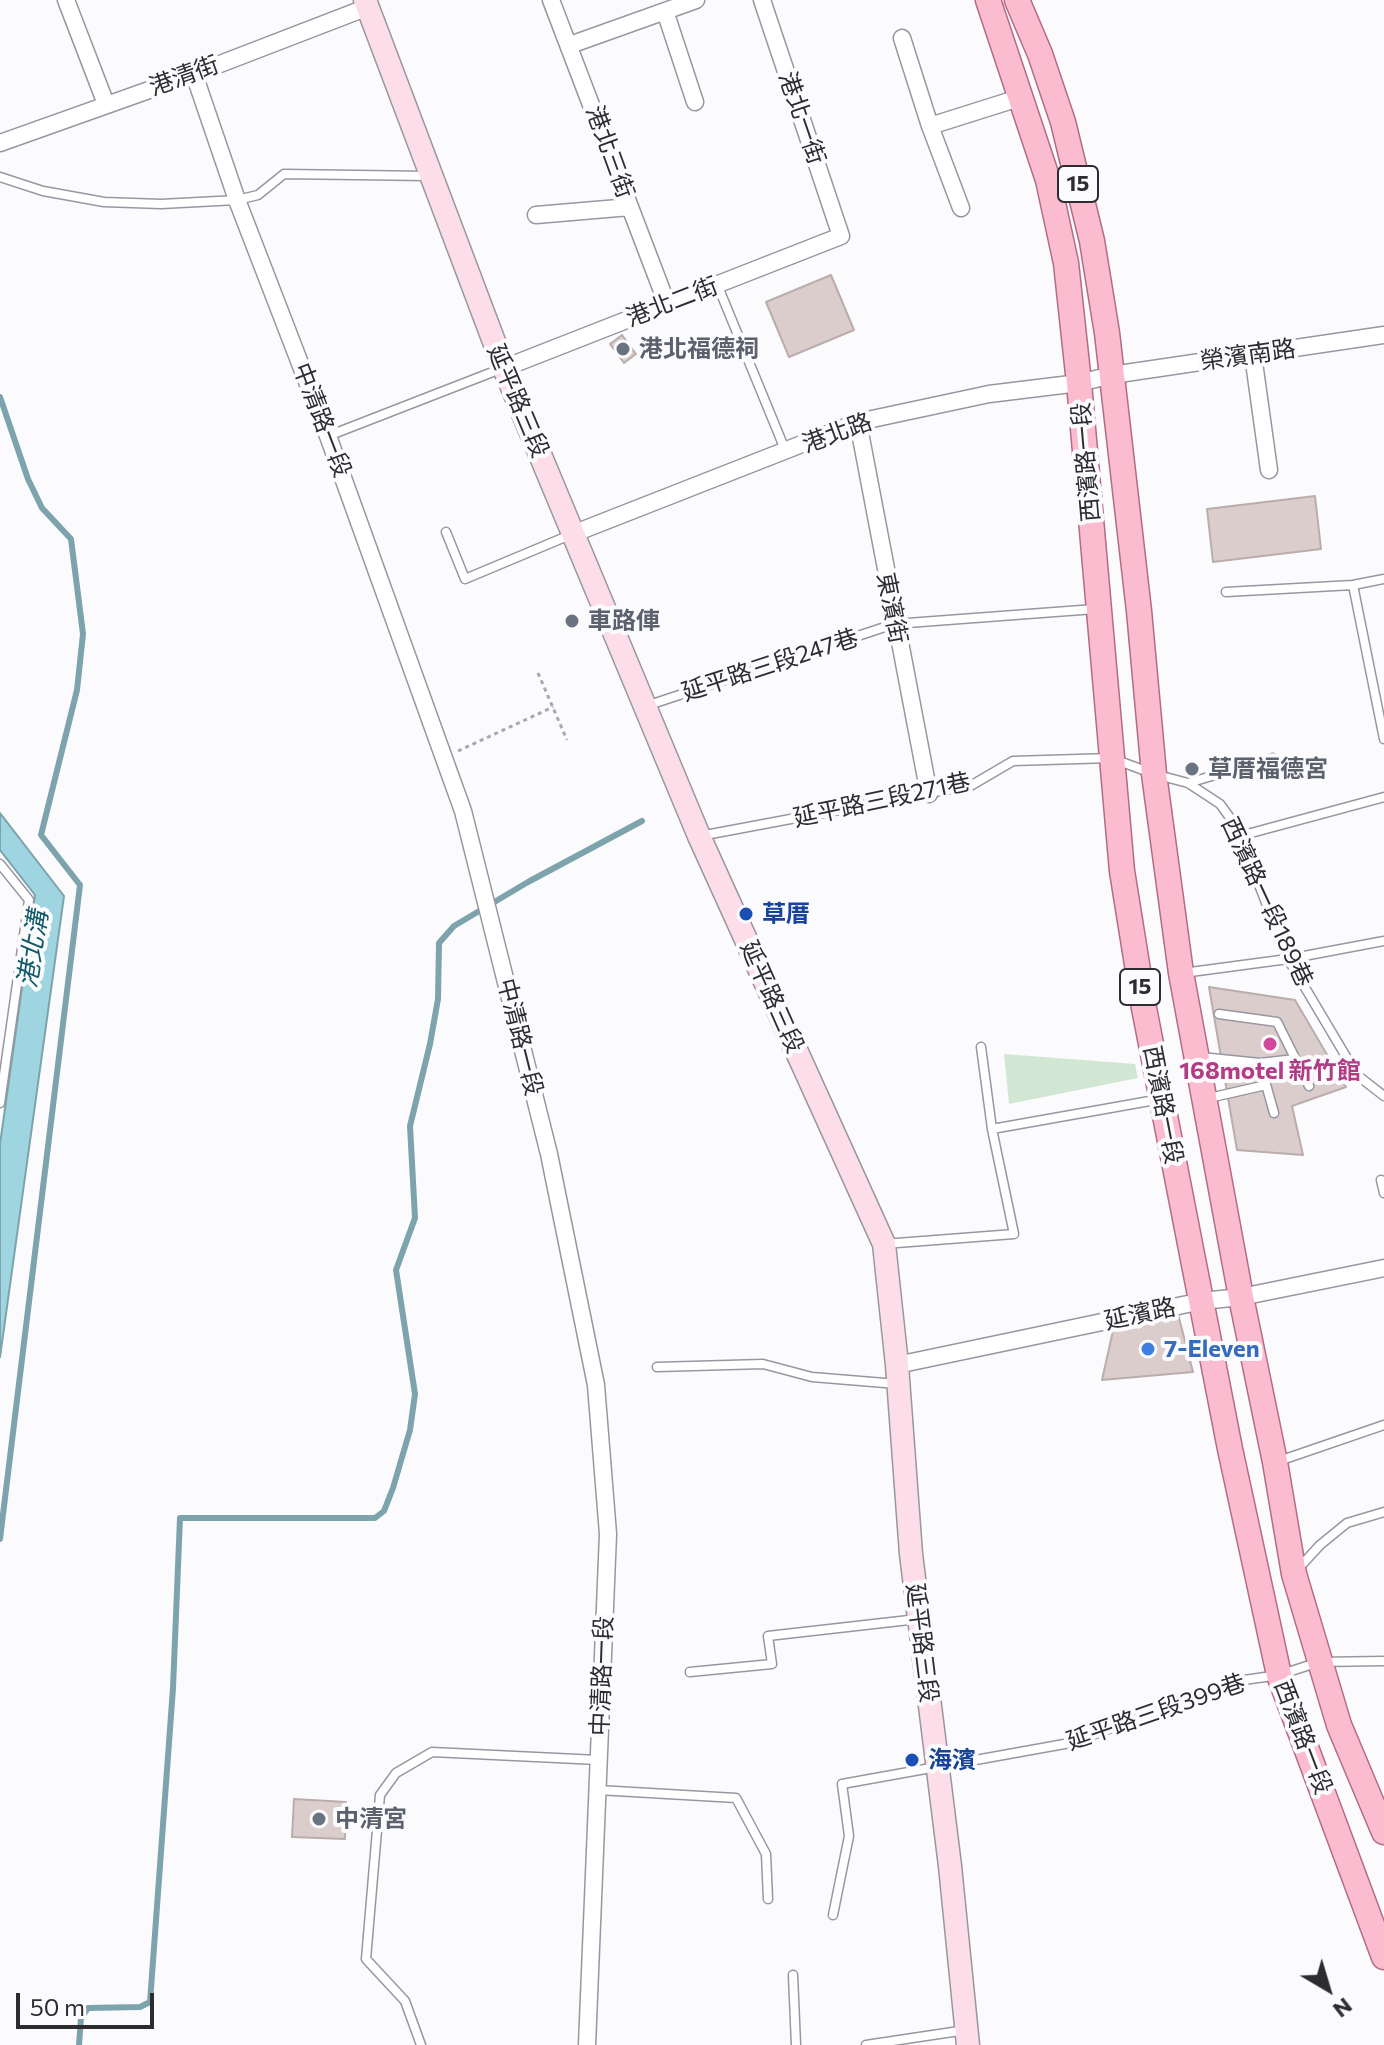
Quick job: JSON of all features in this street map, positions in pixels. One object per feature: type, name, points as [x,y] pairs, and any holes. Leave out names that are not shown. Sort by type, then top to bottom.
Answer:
[{"type":"main road","name":"西濱路一段","points":[[988,0],[1048,180],[1066,263],[1122,871],[1161,1099],[1230,1449],[1279,1675],[1384,1957]]},
{"type":"main road","name":"西濱路一段","points":[[1017,0],[1040,54],[1063,122],[1092,241],[1112,375],[1154,774],[1181,973],[1294,1574],[1339,1725],[1384,1832]]},
{"type":"street","points":[[66,0],[106,104]]},
{"type":"street","name":"港北三街","points":[[551,0],[667,304]]},
{"type":"street","name":"港北一街","points":[[762,0],[841,236]]},
{"type":"street","name":"港清街","points":[[0,143],[194,74],[367,4]]},
{"type":"street","name":"延平路三段","points":[[367,4],[504,368],[699,836],[884,1244],[898,1375],[911,1554],[938,1765],[967,2037]]},
{"type":"street","points":[[570,45],[680,4],[695,102]]},
{"type":"street","points":[[902,38],[930,126],[961,208]]},
{"type":"street","name":"中清路一段","points":[[194,74],[237,200],[328,436],[463,811],[549,1154],[596,1385],[608,1534],[587,2045]]},
{"type":"street","points":[[930,126],[1022,97]]},
{"type":"street","points":[[536,215],[630,207]]},
{"type":"street","name":"港北二街","points":[[504,368],[841,236]]},
{"type":"street","name":"榮濱南路","points":[[1112,375],[1384,335]]},
{"type":"street","points":[[1253,355],[1269,470]]},
{"type":"street","name":"港北路","points":[[575,533],[858,422],[989,394],[1079,383],[1112,375]]},
{"type":"street","name":"東濱街","points":[[858,422],[894,624],[929,794]]},
{"type":"street","name":"延濱路","points":[[898,1375],[1202,1301],[1241,1297],[1384,1268]]},
{"type":"lane","points":[[0,177],[43,191],[104,202],[161,204],[237,200],[258,195],[284,174],[432,176]]},
{"type":"lane","points":[[717,284],[786,452]]},
{"type":"lane","points":[[328,436],[504,368]]},
{"type":"lane","points":[[446,532],[465,579],[575,533]]},
{"type":"lane","points":[[1226,592],[1353,585],[1384,579]]},
{"type":"lane","points":[[1353,585],[1384,739]]},
{"type":"lane","name":"延平路三段247巷","points":[[646,706],[894,624],[1099,609]]},
{"type":"lane","name":"延平路三段271巷","points":[[699,836],[972,785],[1013,761],[1111,758],[1154,774]]},
{"type":"lane","points":[[1188,783],[1273,758]]},
{"type":"lane","name":"西濱路一段189巷","points":[[1154,774],[1188,783],[1220,804],[1236,826],[1288,959],[1357,1075],[1384,1096]]},
{"type":"lane","points":[[1240,836],[1384,797]]},
{"type":"lane","points":[[0,864],[29,900],[0,1103]]},
{"type":"lane","points":[[1181,973],[1288,959],[1384,941]]},
{"type":"lane","points":[[1219,1014],[1277,1022],[1309,1086]]},
{"type":"lane","points":[[884,1244],[1014,1234],[992,1129],[981,1047]]},
{"type":"lane","points":[[1196,1056],[1260,1063],[1295,1059]]},
{"type":"lane","points":[[1260,1063],[1274,1113]]},
{"type":"lane","points":[[1204,1099],[1266,1085]]},
{"type":"lane","points":[[992,1129],[1161,1099]]},
{"type":"lane","points":[[1381,1180],[1384,1193]]},
{"type":"lane","points":[[657,1367],[763,1364],[812,1377],[898,1375]]},
{"type":"lane","points":[[1275,1462],[1384,1425]]},
{"type":"lane","points":[[1294,1574],[1320,1545],[1347,1523],[1384,1512]]},
{"type":"lane","points":[[690,1672],[772,1664],[768,1636],[919,1619]]},
{"type":"lane","name":"延平路三段399巷","points":[[833,1915],[849,1836],[842,1784],[1070,1743],[1244,1680],[1279,1675],[1319,1662],[1384,1661]]},
{"type":"lane","points":[[421,2045],[405,2001],[366,1959],[380,1795],[396,1773],[432,1752],[598,1760]]},
{"type":"lane","points":[[597,1790],[736,1798],[766,1854],[768,1899]]},
{"type":"lane","points":[[793,1975],[796,2045]]},
{"type":"lane","points":[[866,2045],[967,2037]]},
{"type":"path","points":[[538,673],[567,740]]},
{"type":"path","points":[[444,758],[553,707]]},
{"type":"green space","points":[[1004,1054],[1135,1064],[1138,1078],[1009,1104]]},
{"type":"water","name":"港北溝","points":[[0,813],[64,896],[0,1357],[0,1144],[35,895],[0,850]]},
{"type":"building","points":[[831,275],[854,330],[789,357],[766,302]]},
{"type":"building","name":"港北福德祠","points":[[622,335],[636,354],[624,363],[610,344]]},
{"type":"building","points":[[1315,496],[1321,549],[1213,562],[1207,509]]},
{"type":"building","name":"168motel 新竹館","points":[[1209,987],[1295,1000],[1346,1087],[1292,1106],[1303,1155],[1237,1150]]},
{"type":"building","name":"7-Eleven","points":[[1178,1314],[1193,1372],[1102,1380],[1114,1326]]},
{"type":"building","name":"中清宮","points":[[294,1799],[346,1802],[345,1839],[292,1837]]},
{"type":"waterway","points":[[0,397],[28,479],[42,508],[71,539],[83,634],[77,690],[41,835],[80,885],[0,1539]]},
{"type":"waterway","points":[[79,2045],[81,2018],[88,2008],[140,2007],[150,2002],[173,1688],[180,1518],[375,1518],[384,1511],[393,1488],[410,1430],[415,1394],[396,1270],[415,1218],[410,1126],[438,999],[439,943],[454,926],[642,821]]},
{"type":"place","name":"港北福德祠","points":[[623,349]]},
{"type":"place","name":"車路俥","points":[[572,621]]},
{"type":"place","name":"草厝福德宮","points":[[1192,769]]},
{"type":"place","name":"草厝","points":[[746,914]]},
{"type":"place","name":"168motel 新竹館","points":[[1270,1044]]},
{"type":"place","name":"7-Eleven","points":[[1148,1349]]},
{"type":"place","name":"海濱","points":[[912,1760]]},
{"type":"place","name":"中清宮","points":[[319,1819]]}]
